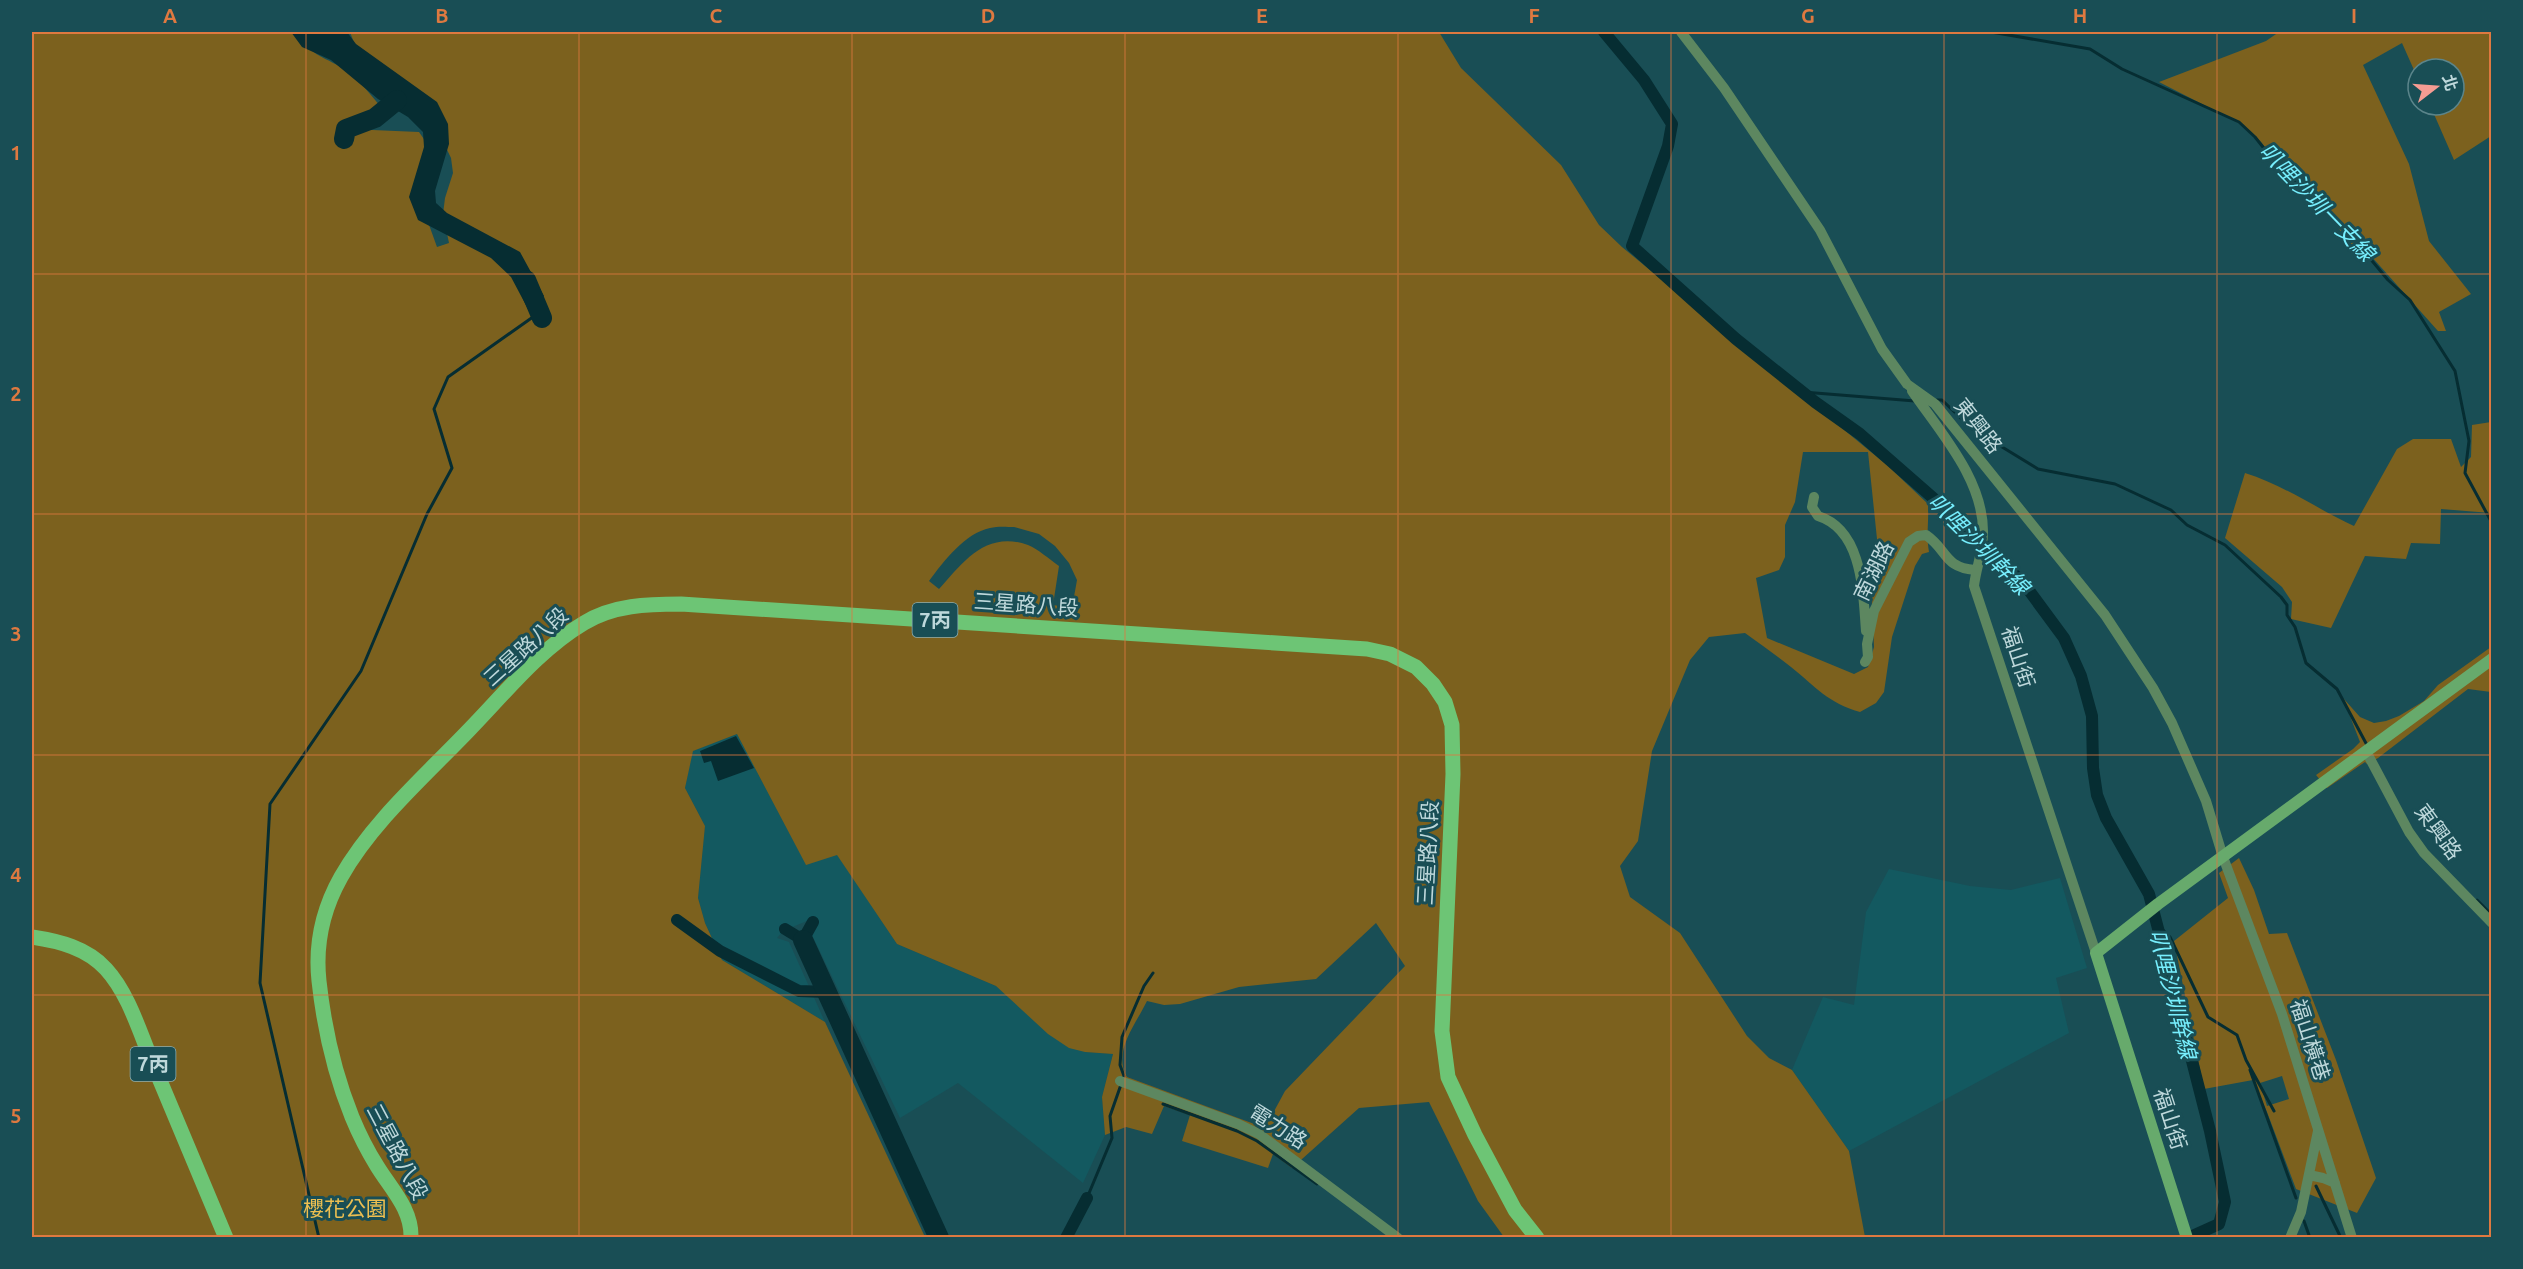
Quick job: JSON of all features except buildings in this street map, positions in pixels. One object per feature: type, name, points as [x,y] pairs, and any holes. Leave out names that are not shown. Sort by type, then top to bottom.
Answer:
[{"type":"main road","name":"三星路八段","points":[[411,1238],[410,1222],[404,1207],[367,1149],[352,1117],[333,1054],[319,979],[319,942],[326,909],[341,877],[367,838],[529,668],[562,638],[586,621],[641,604],[681,604],[1367,649],[1390,654],[1416,667],[1433,684],[1445,702],[1452,725],[1453,774],[1442,1031],[1448,1077],[1474,1135],[1515,1210],[1537,1238]]},
{"type":"main road","name":"7丙","points":[[32,937],[51,940],[77,949],[96,960],[113,977],[132,1015],[226,1238]]},
{"type":"street","name":"東興路","points":[[1682,32],[1789,182],[1841,268],[1882,349],[1908,384],[1935,404],[2125,642],[2154,688],[2172,723],[2206,801],[2223,857]]},
{"type":"street","name":"福山街","points":[[1908,384],[1966,473],[1982,514],[1982,551],[1975,570],[1974,586],[2186,1233]]},
{"type":"street","points":[[1814,497],[1812,507],[1818,516],[1828,519],[1838,527],[1851,546],[1862,580],[1867,644]]},
{"type":"street","name":"南湖路","points":[[1865,662],[1868,657],[1867,644],[1874,610],[1909,542],[1918,536],[1926,535],[1935,541],[1947,560],[1963,569],[1975,570]]},
{"type":"street","points":[[2096,953],[2158,904],[2367,753],[2492,659]]},
{"type":"street","name":"東興路","points":[[2367,753],[2409,832],[2424,853],[2492,923]]},
{"type":"street","name":"福山橫巷","points":[[2223,857],[2282,1014],[2352,1238]]},
{"type":"street","name":"電力路","points":[[1119,1081],[1238,1124],[1259,1134],[1398,1238]]},
{"type":"street","points":[[2290,1238],[2301,1212],[2318,1130]]},
{"type":"street","points":[[2308,1175],[2335,1183]]},
{"type":"shaded area","points":[[291,32],[347,32],[356,44],[437,102],[448,124],[449,144],[435,191],[436,203],[447,213],[520,252],[544,296],[529,311],[511,277],[491,258],[418,220],[409,197],[424,147],[423,132],[408,117],[378,99],[331,60],[302,47]]},
{"type":"shaded area","points":[[737,734],[806,864],[837,854],[897,944],[996,986],[1085,1052],[1113,1054],[1102,1097],[1105,1135],[1083,1183],[958,1083],[900,1118],[811,933],[816,926],[809,920],[783,931],[777,938],[789,942],[825,1022],[722,960],[705,923],[698,898],[705,826],[685,788],[692,751]]},
{"type":"shaded area","points":[[736,736],[754,768],[718,781],[711,761],[704,763],[700,751]]},
{"type":"shaded area","points":[[1889,869],[1970,886],[2011,890],[2060,878],[2087,968],[2056,978],[2069,1033],[1849,1151],[1792,1070],[1823,997],[1854,1005],[1866,912]]},
{"type":"green space","name":"櫻花公園","points":[[32,32],[297,32],[313,52],[354,77],[389,117],[379,122],[349,129],[419,132],[428,145],[428,222],[437,247],[449,243],[443,214],[445,198],[453,173],[451,158],[436,127],[359,56],[350,32],[1439,32],[1461,68],[1561,165],[1599,225],[1622,247],[1888,466],[1928,504],[1929,552],[1922,554],[1915,566],[1892,637],[1884,692],[1876,703],[1860,712],[1839,704],[1745,633],[1709,637],[1690,660],[1652,751],[1638,841],[1620,866],[1630,897],[1680,933],[1747,1036],[1769,1058],[1792,1070],[1849,1151],[1865,1237],[1504,1237],[1478,1201],[1429,1102],[1359,1108],[1292,1168],[1273,1154],[1268,1168],[1182,1141],[1190,1115],[1164,1106],[1152,1134],[1126,1127],[1105,1135],[1102,1097],[1113,1054],[1085,1052],[1069,1048],[1048,1034],[996,986],[897,944],[837,855],[806,865],[737,734],[693,751],[685,788],[705,826],[698,898],[705,923],[722,960],[825,1022],[925,1237],[32,1237]],"holes":[[[1803,452],[1868,452],[1877,539],[1871,585],[1874,647],[1868,667],[1854,674],[1767,638],[1756,578],[1779,570],[1785,557],[1785,525],[1795,502]],[[999,527],[1014,527],[1039,534],[1055,546],[1069,563],[1077,580],[1072,608],[1053,605],[1059,566],[1032,547],[1013,541],[988,545],[977,551],[939,589],[929,581],[964,542],[981,531]],[[1376,923],[1405,966],[1285,1091],[1272,1115],[1257,1125],[1127,1077],[1123,1068],[1124,1048],[1147,1001],[1164,1005],[1180,1004],[1239,987],[1316,979]]]},
{"type":"green space","points":[[2279,32],[2491,32],[2491,136],[2454,160],[2435,117],[2466,117],[2466,57],[2408,57],[2402,43],[2363,65],[2409,164],[2429,241],[2471,294],[2439,312],[2446,331],[2438,331],[2363,247],[2357,251],[2326,213],[2288,178],[2261,142],[2239,123],[2159,82],[2266,41]]},
{"type":"green space","points":[[2491,422],[2491,513],[2441,509],[2440,544],[2411,543],[2406,559],[2365,556],[2331,628],[2291,619],[2292,602],[2282,587],[2225,538],[2245,473],[2287,491],[2354,526],[2397,449],[2413,439],[2451,439],[2461,467],[2471,457],[2472,425]]},
{"type":"green space","points":[[2491,647],[2491,692],[2468,689],[2378,758],[2367,764],[2365,762],[2327,788],[2316,775],[2360,742],[2343,698],[2360,717],[2374,723],[2386,721],[2424,701],[2438,685]]},
{"type":"green space","points":[[2239,858],[2254,890],[2269,934],[2287,933],[2336,1060],[2376,1178],[2357,1213],[2296,1189],[2253,1080],[2204,1089],[2174,941],[2228,898],[2219,873]],"holes":[[[2282,1076],[2289,1099],[2267,1106],[2260,1083]]]},
{"type":"waterway","name":"叭哩沙圳幹線","points":[[1604,32],[1644,80],[1672,124],[1668,146],[1632,246],[1736,339],[1815,402],[1860,434],[1956,518],[2025,585],[2064,638],[2081,676],[2092,716],[2093,768],[2097,795],[2106,818],[2149,894],[2210,1131],[2225,1202],[2219,1224],[2188,1238]]},
{"type":"waterway","name":"叭哩沙圳一支線","points":[[1991,32],[2090,49],[2122,69],[2239,122],[2255,137],[2274,161],[2348,232],[2388,280],[2410,300],[2455,371],[2469,441],[2465,473],[2492,523]]},
{"type":"waterway","points":[[344,139],[346,129],[375,118],[397,100]]},
{"type":"waterway","points":[[526,280],[542,318]]},
{"type":"waterway","points":[[319,1238],[260,983],[270,804],[361,671],[427,514],[452,468],[434,409],[448,377],[540,312]]},
{"type":"waterway","points":[[1803,392],[1915,401]]},
{"type":"waterway","points":[[1937,400],[1942,400],[1971,428],[2038,469],[2115,484],[2171,510],[2187,525],[2225,545],[2287,605],[2287,615],[2295,627],[2306,663],[2337,689],[2368,747]]},
{"type":"waterway","points":[[2477,900],[2492,915]]},
{"type":"waterway","points":[[677,920],[720,951],[799,991],[827,992]]},
{"type":"waterway","points":[[803,940],[813,922]]},
{"type":"waterway","points":[[2157,924],[2170,937],[2208,1017],[2237,1035],[2246,1060],[2274,1111]]},
{"type":"waterway","points":[[785,929],[803,940]]},
{"type":"waterway","points":[[803,940],[939,1238]]},
{"type":"waterway","points":[[1087,1198],[1112,1138],[1110,1116],[1124,1076],[1120,1065],[1122,1037],[1144,986],[1153,973]]},
{"type":"waterway","points":[[2250,1070],[2296,1198]]},
{"type":"waterway","points":[[1163,1104],[1237,1131],[1257,1141],[1317,1184]]},
{"type":"waterway","points":[[2316,1186],[2341,1238]]},
{"type":"waterway","points":[[1066,1238],[1087,1198]]},
{"type":"waterway","points":[[2304,1221],[2310,1238]]}]
